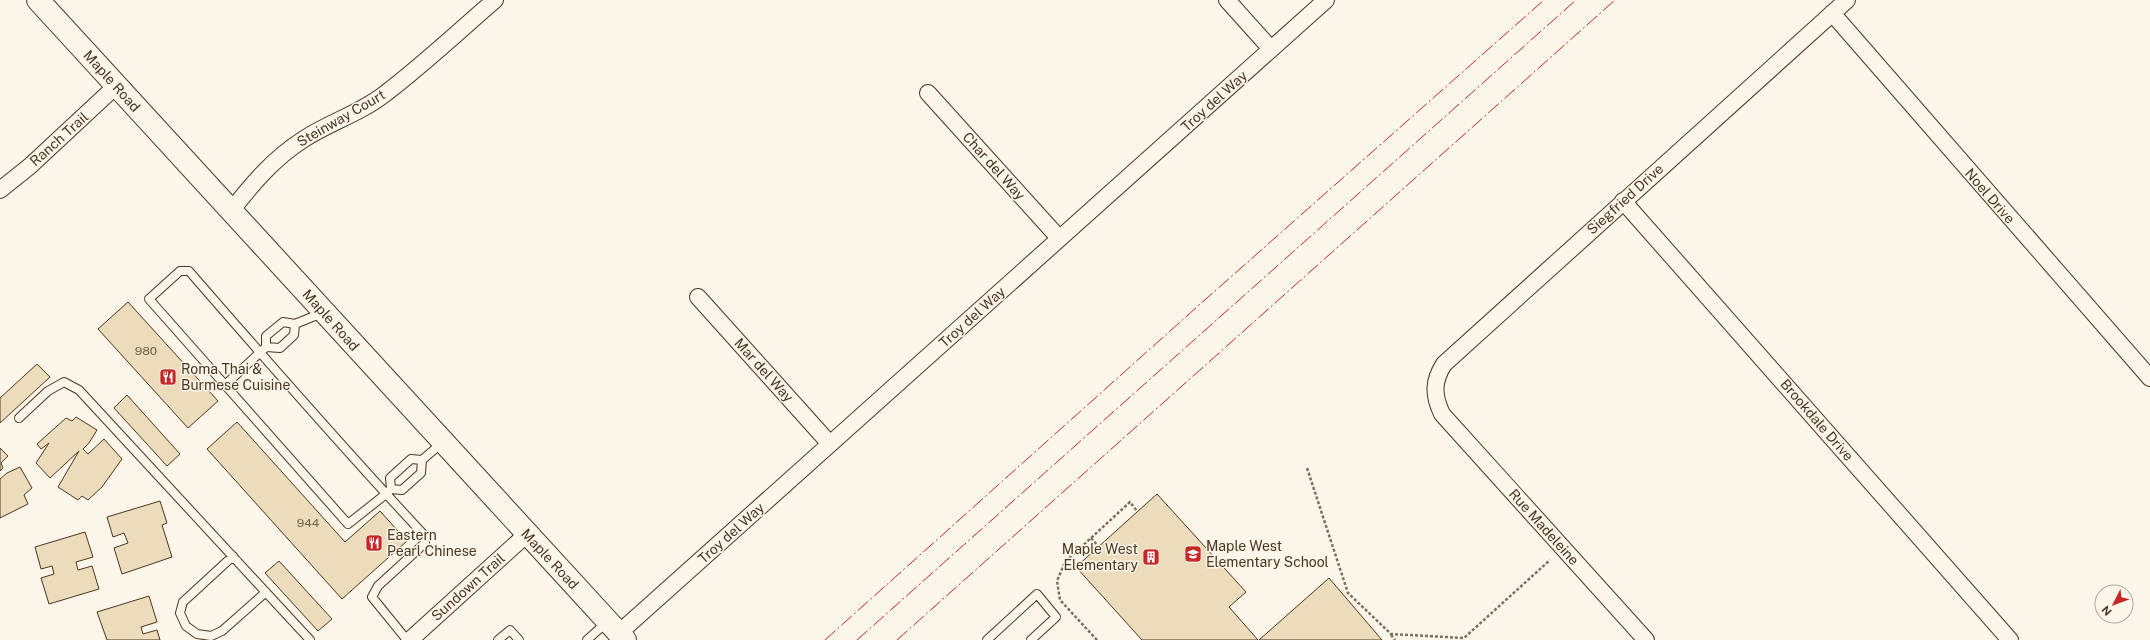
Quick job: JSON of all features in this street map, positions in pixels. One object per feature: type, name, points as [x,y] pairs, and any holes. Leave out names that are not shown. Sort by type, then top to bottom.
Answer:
[{"type":"main road","name":"Maple Road","points":[[38,0],[617,632]]},
{"type":"street","name":"Steinway Court","points":[[231,211],[254,182],[281,156],[304,139],[361,110],[386,93],[495,0]]},
{"type":"street","points":[[1227,0],[1271,49]]},
{"type":"street","name":"Troy del Way","points":[[617,632],[830,444],[1326,0]]},
{"type":"street","name":"Siegfried Drive","points":[[1442,414],[1436,401],[1435,388],[1438,374],[1444,364],[1847,0]]},
{"type":"street","name":"Noel Drive","points":[[1832,13],[2150,378]]},
{"type":"street","name":"Ranch Trail","points":[[0,190],[116,86]]},
{"type":"street","name":"Char del Way","points":[[928,93],[1060,238]]},
{"type":"street","name":"Brookdale Drive","points":[[1623,201],[2010,640]]},
{"type":"street","name":"Mar del Way","points":[[698,297],[830,444]]},
{"type":"street","name":"Rue Madeleine","points":[[1442,414],[1646,640]]},
{"type":"street","name":"Sundown Trail","points":[[408,640],[527,534]]},
{"type":"lane","points":[[408,640],[372,598],[378,586],[425,543],[425,536],[388,492],[260,353],[190,271],[180,271],[149,299],[348,524],[388,492],[402,490],[421,472],[422,460],[443,442]]},
{"type":"lane","points":[[225,385],[266,347],[266,336],[283,322],[295,324],[323,312]]},
{"type":"lane","points":[[266,347],[280,348],[294,336],[295,324]]},
{"type":"lane","points":[[19,418],[48,391],[64,382],[79,390],[310,640]]},
{"type":"lane","points":[[388,492],[390,478],[411,459],[422,460]]},
{"type":"lane","points":[[233,556],[183,602],[180,613],[186,626],[197,634],[211,636],[222,631],[266,592]]},
{"type":"lane","points":[[987,640],[1037,594],[1056,616],[1031,640]]},
{"type":"lane","points":[[498,640],[510,630],[519,640]]},
{"type":"lane","points":[[587,640],[617,632]]},
{"type":"path","points":[[1306,468],[1348,593],[1391,634],[1395,640]]},
{"type":"path","points":[[1097,640],[1060,600],[1057,581],[1065,562],[1130,502],[1137,510]]},
{"type":"path","points":[[1091,538],[1099,547]]},
{"type":"path","points":[[1391,634],[1464,638],[1550,560]]},
{"type":"building","points":[[128,302],[218,401],[188,428],[98,329]]},
{"type":"building","points":[[37,364],[50,377],[0,423],[0,398]]},
{"type":"building","points":[[127,395],[180,454],[167,466],[114,408]]},
{"type":"building","points":[[76,417],[97,430],[89,443],[83,449],[88,454],[104,439],[122,459],[102,487],[88,500],[82,496],[78,500],[58,487],[79,451],[50,478],[36,463],[49,443],[41,449],[37,444],[66,418],[72,421]]},
{"type":"building","points":[[237,422],[345,542],[380,511],[407,541],[342,599],[207,449]]},
{"type":"building","points":[[0,448],[8,456],[1,463],[3,468],[0,471]]},
{"type":"building","points":[[20,467],[32,488],[24,495],[28,504],[0,518],[0,479],[7,473]]},
{"type":"building","name":"Maple West Elementary","points":[[1157,494],[1246,592],[1229,607],[1258,640],[1142,640],[1076,567]]},
{"type":"building","points":[[160,501],[167,523],[162,525],[172,557],[122,574],[114,548],[128,543],[124,533],[113,537],[107,517]]},
{"type":"building","points":[[85,532],[93,557],[76,562],[78,570],[92,566],[99,589],[49,604],[41,578],[54,574],[52,566],[41,569],[35,547]]},
{"type":"building","points":[[279,561],[332,619],[318,631],[265,573]]},
{"type":"building","points":[[1329,578],[1382,640],[1259,640]]},
{"type":"building","points":[[149,596],[157,622],[141,627],[143,634],[157,630],[160,640],[107,640],[97,612]]},
{"type":"power","points":[[825,640],[1198,306],[1544,0]]},
{"type":"power","points":[[857,640],[1576,0]]},
{"type":"power","points":[[897,640],[1615,0]]},
{"type":"place","name":"Roma Thai & Burmese Cuisine","points":[[168,377]]},
{"type":"place","name":"Eastern Pearl Chinese","points":[[374,543]]},
{"type":"place","name":"Maple West Elementary School","points":[[1193,554]]},
{"type":"place","name":"Maple West Elementary","points":[[1151,557]]}]
